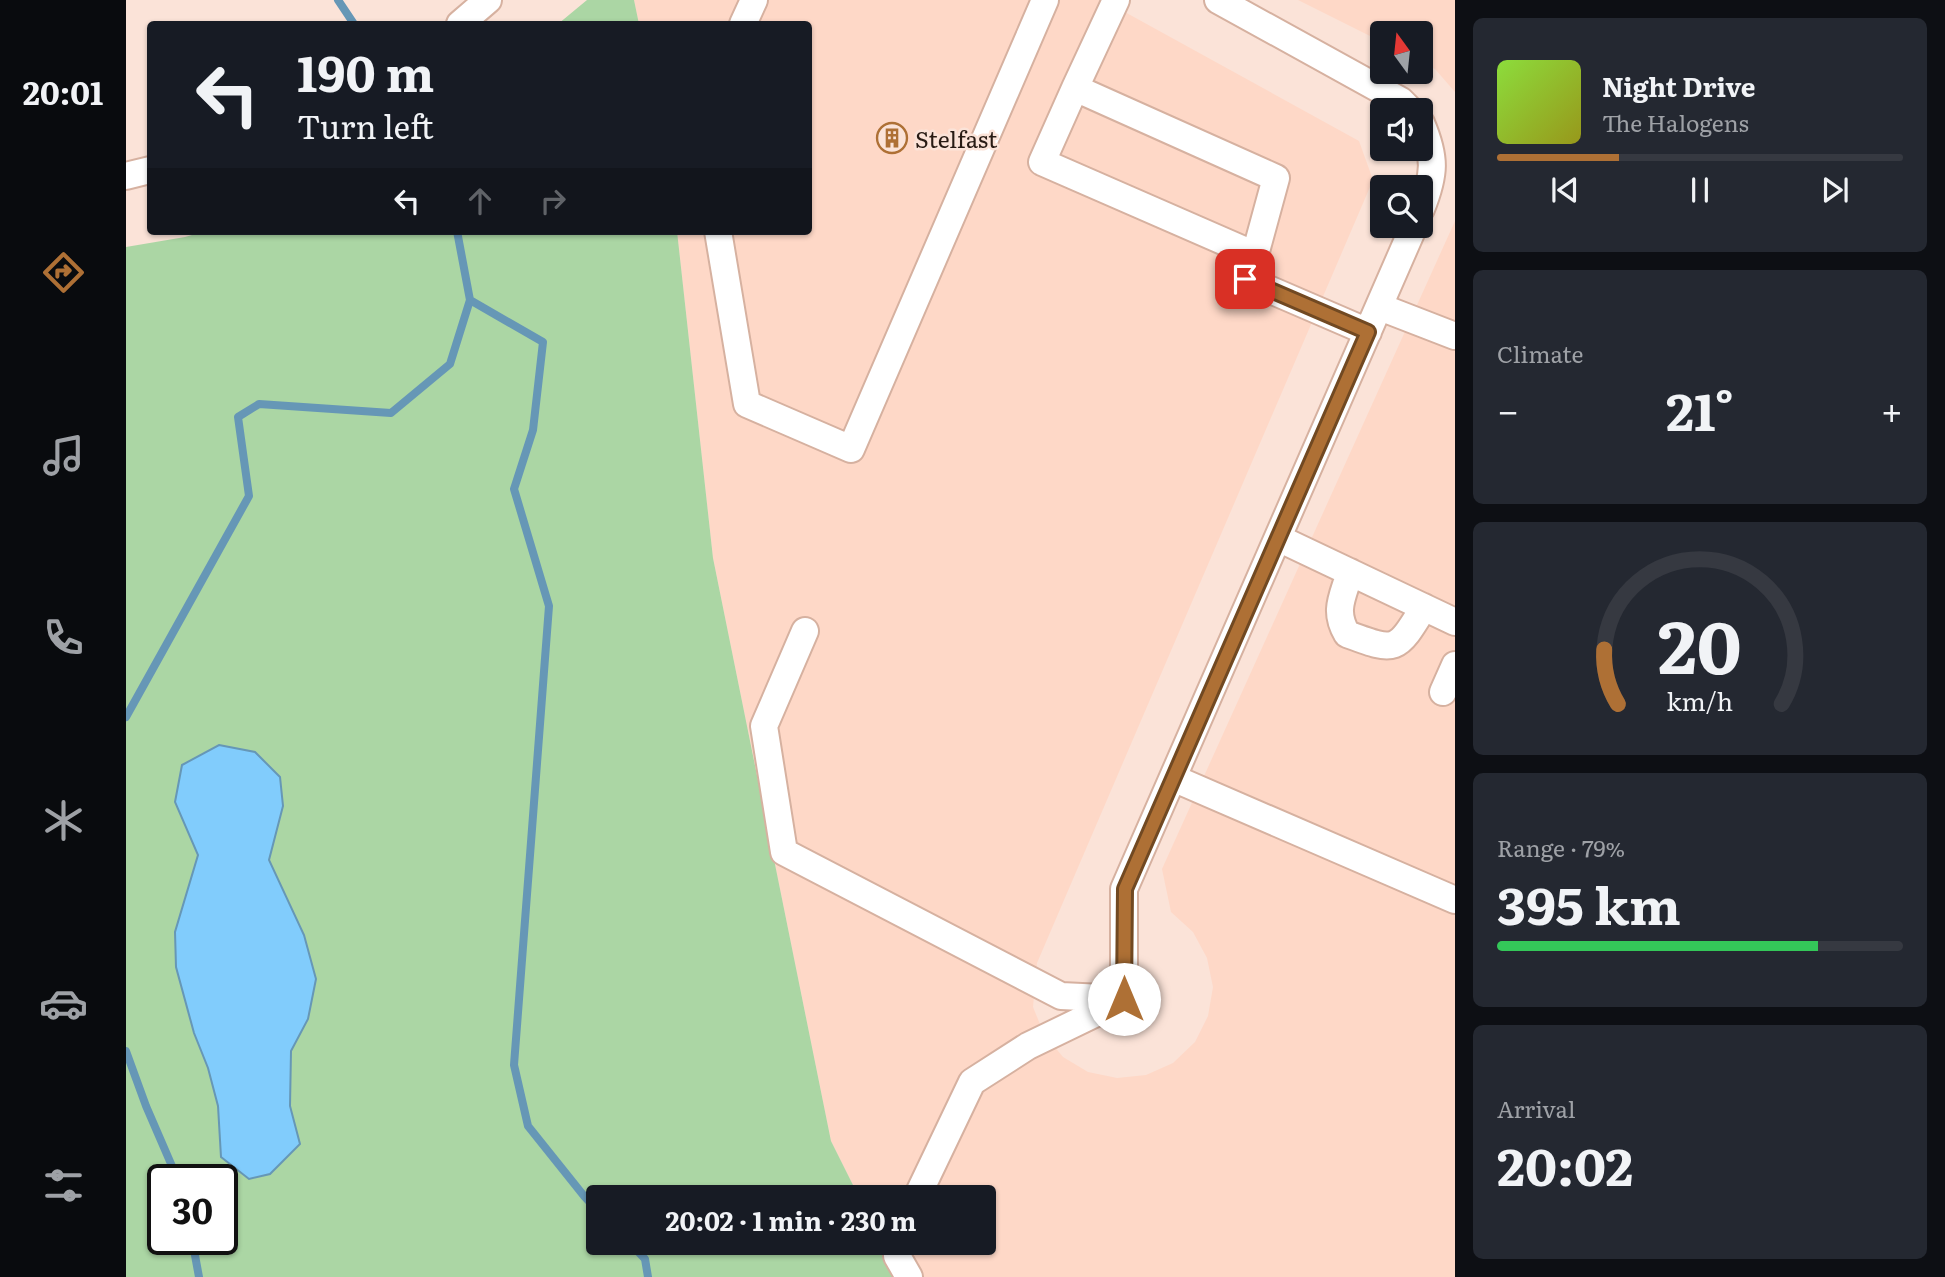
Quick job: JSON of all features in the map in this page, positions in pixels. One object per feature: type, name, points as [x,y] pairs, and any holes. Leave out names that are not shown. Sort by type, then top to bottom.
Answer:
[{"type":"street","points":[[464,21],[488,0]]},
{"type":"street","points":[[744,21],[754,0]]},
{"type":"street","points":[[720,235],[747,404],[851,449],[1045,0]]},
{"type":"street","points":[[1116,0],[1042,162],[1255,255]]},
{"type":"street","points":[[1219,0],[1396,98]]},
{"type":"street","points":[[1075,88],[1276,178],[1255,255],[1245,279],[1368,332]]},
{"type":"street","points":[[126,176],[147,171]]},
{"type":"street","points":[[1124,999],[1125,889],[1409,238]]},
{"type":"street","points":[[1380,307],[1455,336]]},
{"type":"street","points":[[1278,538],[1455,622]]},
{"type":"street","points":[[1350,572],[1338,613],[1340,623],[1347,634],[1382,647],[1397,644],[1408,634],[1424,607]]},
{"type":"street","points":[[805,631],[764,726],[785,852],[1061,996],[1124,999]]},
{"type":"street","points":[[1443,692],[1455,665]]},
{"type":"street","points":[[1173,778],[1455,900]]},
{"type":"street","points":[[923,1185],[972,1082],[1028,1046],[1124,999]]},
{"type":"street","points":[[897,1255],[909,1277]]},
{"type":"shaded area","points":[[634,0],[1103,0],[1359,141],[1371,175],[1370,187],[1037,963],[1033,1007],[1044,1034],[1063,1057],[1088,1072],[1117,1078],[1146,1075],[1173,1063],[1195,1042],[1208,1016],[1213,987],[1207,958],[1193,932],[1171,912],[1162,869],[1455,221],[1455,1277],[901,1277],[889,1255],[996,1255],[996,1185],[853,1185],[831,1141],[713,558],[677,235],[812,235],[812,21],[638,21]]},
{"type":"shaded area","points":[[1298,0],[1455,0],[1455,92],[1433,68],[1433,21],[1370,21],[1370,36]]},
{"type":"green space","points":[[587,0],[634,0],[638,21],[562,21]]},
{"type":"green space","points":[[192,235],[677,235],[713,558],[831,1141],[853,1185],[586,1185],[586,1255],[889,1255],[901,1277],[126,1277],[126,247]]},
{"type":"water","points":[[219,745],[255,752],[280,777],[283,806],[269,860],[304,935],[316,979],[308,1019],[291,1051],[290,1106],[300,1144],[270,1174],[249,1179],[238,1170],[238,1164],[230,1164],[221,1157],[218,1106],[176,967],[175,932],[198,855],[175,802],[182,765]]},
{"type":"waterway","points":[[338,0],[352,21]]},
{"type":"waterway","points":[[126,717],[249,496],[238,417],[259,404],[391,413],[450,364],[470,300],[458,235]]},
{"type":"waterway","points":[[470,300],[543,342],[533,430],[514,489],[549,606],[514,1065],[528,1126],[586,1198]]},
{"type":"waterway","points":[[126,1051],[171,1164]]},
{"type":"waterway","points":[[195,1255],[199,1277]]},
{"type":"waterway","points":[[641,1255],[645,1259],[648,1277]]},
{"type":"place","name":"Stelfast","points":[[892,138]]},
{"type":"route","points":[[1124,999],[1125,889],[1368,332],[1245,279]]}]
